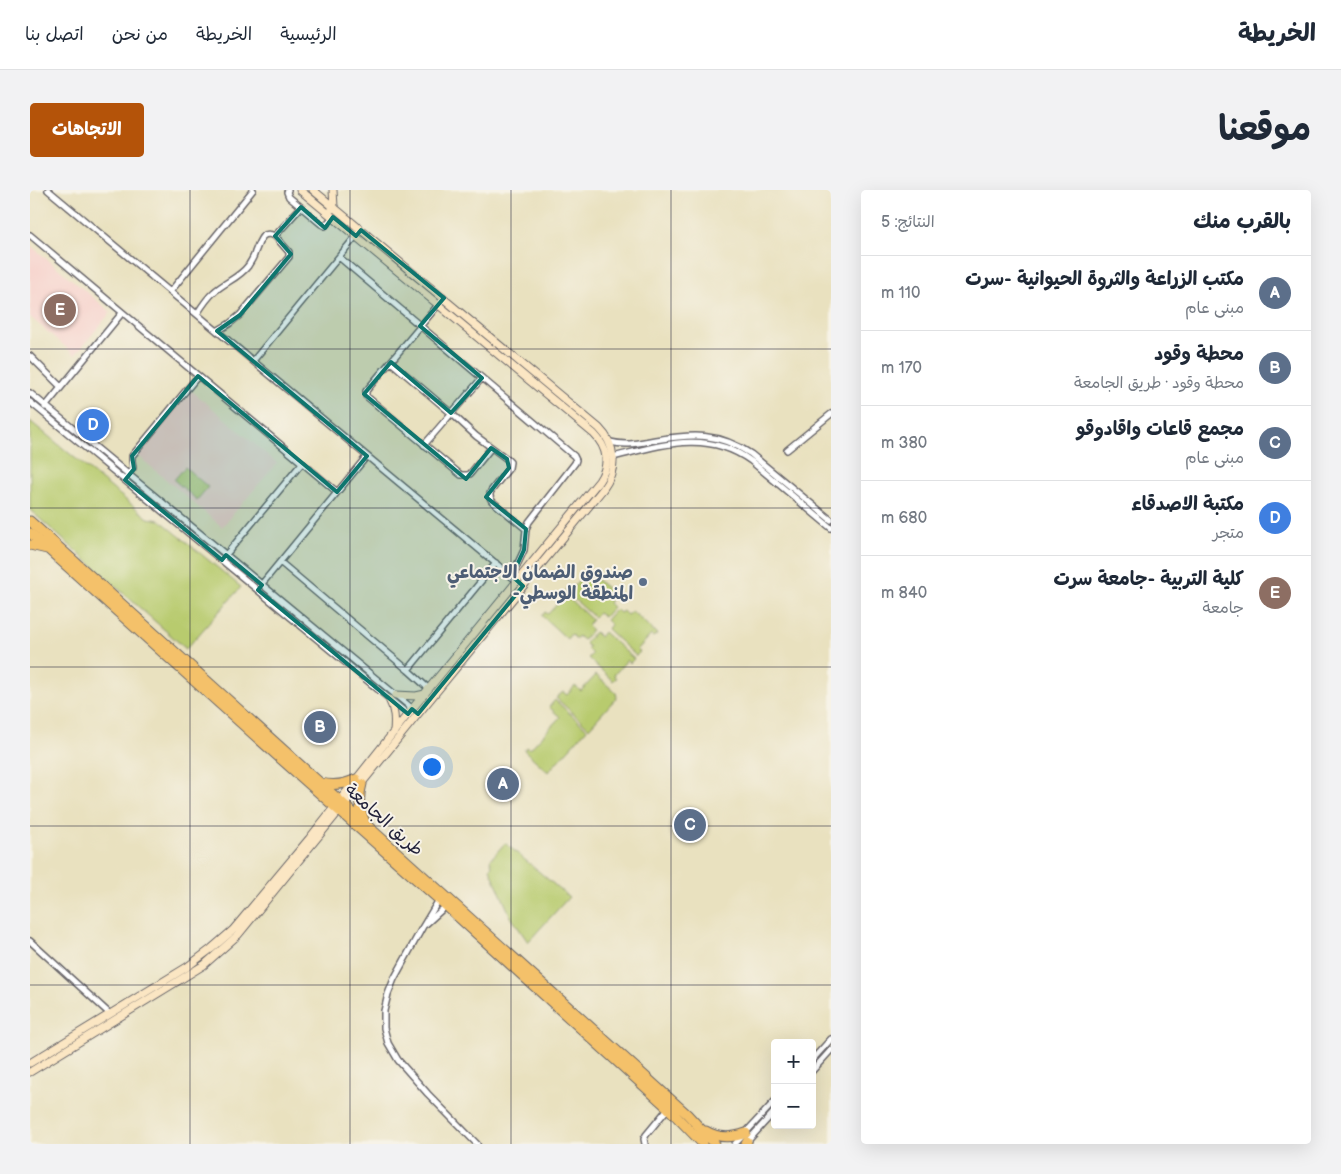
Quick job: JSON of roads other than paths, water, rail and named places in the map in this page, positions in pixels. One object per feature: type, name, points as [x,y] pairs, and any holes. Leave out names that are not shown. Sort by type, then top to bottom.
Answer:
[{"type":"highway","name":"طريق الجامعة","points":[[32,530],[49,550],[167,650]]},
{"type":"highway","name":"طريق الجامعة","points":[[32,530],[671,1105],[700,1127],[715,1144]]},
{"type":"highway","points":[[30,545],[49,550]]},
{"type":"highway","name":"طريق الجامعة","points":[[277,750],[319,782],[339,806],[366,825],[445,900]]},
{"type":"highway","points":[[319,782],[335,785],[359,781],[358,800],[366,825]]},
{"type":"highway","name":"طريق الجامعة","points":[[671,1105],[703,1144]]},
{"type":"highway","points":[[700,1127],[717,1136],[737,1136],[746,1141]]},
{"type":"street","points":[[48,190],[517,581]]},
{"type":"street","points":[[170,292],[253,190]]},
{"type":"street","points":[[288,190],[289,197],[323,226],[328,224],[334,207],[333,190]]},
{"type":"street","points":[[300,190],[606,444],[631,444],[693,435],[709,436],[724,440],[751,454],[831,520]]},
{"type":"street","points":[[314,190],[599,428],[614,457]]},
{"type":"street","points":[[276,236],[300,207]]},
{"type":"street","points":[[253,361],[361,230]]},
{"type":"street","points":[[197,314],[214,292],[247,267],[261,238],[270,234],[276,236],[289,252],[289,257],[240,315],[217,331]]},
{"type":"street","points":[[30,236],[337,492]]},
{"type":"street","points":[[30,1072],[191,974],[216,956],[238,935],[517,581],[524,550],[526,529],[530,519],[575,463],[574,456],[338,257]]},
{"type":"street","points":[[444,298],[366,391],[366,396],[460,474],[465,476],[472,472],[491,448]]},
{"type":"street","points":[[41,411],[122,313]]},
{"type":"street","points":[[30,356],[61,387]]},
{"type":"street","points":[[390,362],[472,433],[507,459],[510,464],[508,470],[491,490],[490,498],[526,529]]},
{"type":"street","points":[[124,480],[133,468],[132,456],[198,376]]},
{"type":"street","points":[[424,445],[482,378]]},
{"type":"street","points":[[30,393],[262,584],[392,697],[395,715],[394,732]]},
{"type":"street","points":[[30,402],[258,590],[413,714]]},
{"type":"street","points":[[787,450],[831,414]]},
{"type":"street","points":[[614,457],[687,442],[701,442],[721,446],[751,461],[831,528]]},
{"type":"street","points":[[359,781],[394,732],[413,714],[427,691],[517,581],[604,489],[609,480],[606,444]]},
{"type":"street","points":[[258,590],[367,456]]},
{"type":"street","points":[[609,470],[614,457]]},
{"type":"street","points":[[222,560],[302,463]]},
{"type":"street","points":[[280,562],[408,670],[427,691]]},
{"type":"street","points":[[408,670],[496,563]]},
{"type":"street","points":[[392,697],[416,696],[427,691]]},
{"type":"street","points":[[30,1063],[199,958],[233,930],[339,806]]},
{"type":"street","points":[[445,900],[422,928],[394,979],[384,1011],[384,1028],[388,1043],[398,1060],[477,1144]]},
{"type":"street","points":[[422,928],[445,900]]},
{"type":"street","points":[[30,941],[110,1014]]},
{"type":"street","points":[[816,1056],[831,1039]]},
{"type":"street","points":[[816,1067],[831,1050]]},
{"type":"street","points":[[645,1144],[646,1134],[671,1105]]},
{"type":"street","points":[[746,1141],[771,1107]]},
{"type":"street","points":[[736,1144],[746,1141],[771,1115]]},
{"type":"place","name":"كلية التربية -جامعة سرت","points":[[60,310]]},
{"type":"place","name":"مكتبة الاصدقاء","points":[[93,425]]},
{"type":"place","name":"صندوق الضمان الاجتماعي -المنطقة الوسطي","points":[[643,582]]},
{"type":"place","name":"محطة وقود","points":[[320,727]]},
{"type":"place","name":"مكتب الزراعة والثروة الحيوانية -سرت","points":[[503,784]]},
{"type":"place","name":"مجمع قاعات واقادوقو","points":[[690,825]]}]
